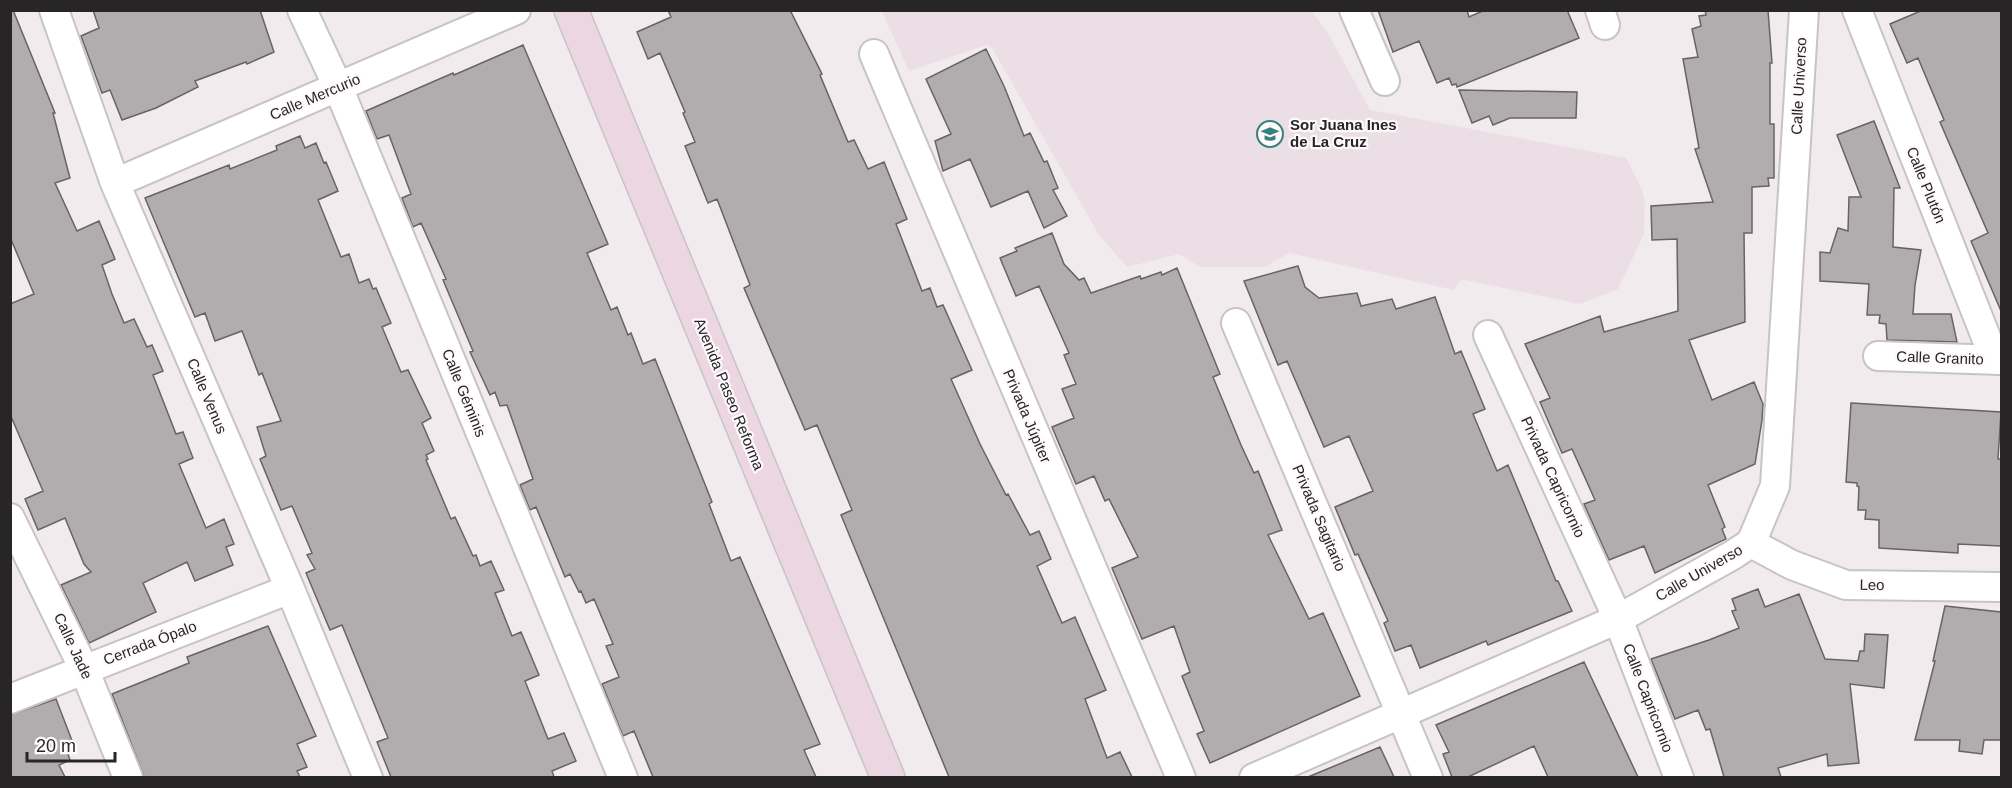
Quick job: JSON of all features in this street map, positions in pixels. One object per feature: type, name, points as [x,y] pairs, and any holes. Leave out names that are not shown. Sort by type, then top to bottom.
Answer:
[{"type":"main road","name":"Avenida Paseo Reforma","points":[[571,10],[888,777]]},
{"type":"street","name":"Calle Venus","points":[[54,10],[115,183],[290,589],[368,777]]},
{"type":"street","name":"Calle Géminis","points":[[303,10],[338,87],[623,777]]},
{"type":"street","name":"Calle Mercurio","points":[[115,183],[516,10]]},
{"type":"street","points":[[1354,10],[1385,81]]},
{"type":"street","name":"Calle Universo","points":[[1254,777],[1618,619],[1750,543],[1775,486],[1804,10]]},
{"type":"street","name":"Calle Plutón","points":[[1857,10],[1998,360]]},
{"type":"street","name":"Privada Júpiter","points":[[874,54],[1181,777]]},
{"type":"street","name":"Privada Sagitario","points":[[1236,323],[1428,777]]},
{"type":"street","name":"Privada Capricornio","points":[[1488,335],[1618,619]]},
{"type":"street","name":"Calle Granito","points":[[1878,356],[1998,360]]},
{"type":"street","name":"Calle Jade","points":[[10,518],[84,669],[128,777]]},
{"type":"street","name":"Leo","points":[[1750,543],[1792,565],[1846,585],[2001,587]]},
{"type":"street","name":"Cerrada Ópalo","points":[[10,699],[290,589]]},
{"type":"street","name":"Calle Capricornio","points":[[1618,619],[1679,777]]},
{"type":"shaded area","name":"Sor Juana Ines de La Cruz","points":[[882,11],[1312,11],[1330,37],[1370,110],[1626,158],[1642,190],[1645,202],[1644,234],[1618,289],[1580,304],[1461,279],[1454,290],[1289,253],[1265,267],[1200,267],[1179,254],[1127,267],[1099,235],[992,48],[987,45],[909,71]]},
{"type":"building","points":[[10,10],[13,10],[55,113],[53,113],[70,178],[55,183],[77,231],[99,221],[115,259],[102,265],[112,294],[124,323],[134,319],[147,347],[152,345],[163,371],[153,375],[176,434],[183,432],[193,458],[179,464],[206,528],[224,519],[234,544],[226,547],[233,565],[195,581],[187,562],[143,583],[156,612],[89,643],[61,585],[91,572],[84,564],[65,518],[38,530],[25,499],[43,491],[10,414],[10,304],[34,294],[10,237]]},
{"type":"building","points":[[93,10],[260,10],[274,52],[247,64],[246,62],[195,81],[198,87],[156,108],[122,120],[110,90],[102,93],[81,36],[99,28]]},
{"type":"building","points":[[668,10],[790,10],[822,74],[820,75],[848,142],[854,140],[868,169],[884,162],[907,219],[896,224],[922,291],[930,288],[937,307],[943,305],[972,370],[951,379],[1006,495],[1008,494],[1030,535],[1039,531],[1051,559],[1037,566],[1062,623],[1075,617],[1106,690],[1085,699],[1107,758],[1120,752],[1132,777],[949,777],[841,515],[852,510],[817,425],[805,430],[744,288],[750,285],[717,199],[708,203],[685,146],[695,142],[683,113],[685,112],[660,53],[648,59],[637,32],[671,17]]},
{"type":"building","points":[[1378,10],[1467,10],[1469,17],[1485,10],[1567,10],[1579,38],[1457,87],[1456,84],[1452,85],[1449,78],[1437,83],[1419,41],[1393,52]]},
{"type":"building","points":[[1705,10],[1768,10],[1772,63],[1770,63],[1770,124],[1774,124],[1774,178],[1768,178],[1769,186],[1752,187],[1752,233],[1744,233],[1745,322],[1689,340],[1712,400],[1754,382],[1763,404],[1762,420],[1755,464],[1708,485],[1725,527],[1722,529],[1726,539],[1655,573],[1644,546],[1609,560],[1584,504],[1595,500],[1572,449],[1562,453],[1540,402],[1550,398],[1525,344],[1600,316],[1604,332],[1678,311],[1677,239],[1652,240],[1651,206],[1713,202],[1695,149],[1699,148],[1683,59],[1698,57],[1692,29],[1701,26],[1699,16],[1706,15]]},
{"type":"building","points":[[1923,10],[2001,10],[2001,311],[1971,241],[1988,233],[1940,122],[1944,120],[1918,58],[1907,63],[1890,24]]},
{"type":"building","points":[[523,45],[608,244],[587,253],[611,310],[617,307],[628,335],[631,333],[643,364],[655,359],[712,502],[709,504],[731,561],[740,557],[820,744],[804,750],[816,777],[653,777],[634,731],[623,736],[602,684],[619,677],[606,646],[613,644],[594,599],[586,603],[570,574],[565,577],[536,507],[530,510],[520,485],[533,479],[507,405],[500,406],[495,392],[490,395],[470,352],[473,351],[443,280],[446,279],[421,223],[413,227],[402,198],[411,194],[389,135],[377,139],[366,111]]},
{"type":"building","points":[[986,49],[1024,136],[1030,133],[1044,162],[1047,161],[1058,188],[1053,190],[1067,216],[1044,228],[1028,191],[991,207],[970,159],[943,171],[935,141],[951,134],[926,79]]},
{"type":"building","points":[[1459,90],[1577,92],[1576,118],[1510,118],[1493,125],[1489,116],[1472,123]]},
{"type":"building","points":[[1874,121],[1900,188],[1894,188],[1893,247],[1921,250],[1913,314],[1951,314],[1957,342],[1887,340],[1886,324],[1879,323],[1880,315],[1867,315],[1869,284],[1820,281],[1820,252],[1830,253],[1838,228],[1848,231],[1849,197],[1861,197],[1837,135]]},
{"type":"building","points":[[300,136],[305,148],[316,143],[338,191],[318,200],[341,257],[349,254],[359,283],[369,279],[373,289],[376,288],[391,323],[382,327],[401,372],[408,370],[431,418],[422,423],[434,451],[426,455],[428,459],[426,460],[451,519],[455,517],[480,566],[491,561],[504,590],[495,593],[512,636],[521,632],[539,675],[525,681],[548,739],[564,733],[576,761],[552,771],[554,777],[391,777],[377,742],[388,738],[342,625],[330,630],[306,573],[315,569],[307,555],[312,553],[292,506],[281,510],[260,459],[266,456],[257,427],[281,421],[262,373],[259,375],[242,331],[215,341],[205,313],[195,317],[145,198],[229,165],[230,169],[277,150],[276,146]]},
{"type":"building","points":[[1052,233],[1064,264],[1079,280],[1084,278],[1091,293],[1140,276],[1141,279],[1161,272],[1162,275],[1177,268],[1220,374],[1213,377],[1241,445],[1254,473],[1258,471],[1282,530],[1268,535],[1309,619],[1323,613],[1360,696],[1210,763],[1197,734],[1204,731],[1182,676],[1190,672],[1174,626],[1142,639],[1112,568],[1138,557],[1109,499],[1105,501],[1094,476],[1076,484],[1052,427],[1074,418],[1062,389],[1076,384],[1064,355],[1069,353],[1039,286],[1016,296],[1000,258],[1017,251],[1015,248]]},
{"type":"building","points":[[1298,266],[1305,287],[1319,298],[1357,293],[1361,306],[1392,299],[1396,309],[1435,297],[1455,354],[1461,351],[1485,409],[1473,414],[1497,471],[1508,465],[1556,581],[1572,611],[1488,645],[1486,641],[1420,668],[1411,645],[1395,651],[1384,623],[1388,621],[1358,554],[1355,555],[1335,507],[1373,491],[1349,436],[1324,447],[1287,361],[1278,365],[1244,281]]},
{"type":"building","points":[[1851,403],[2001,412],[1998,459],[2001,459],[2001,546],[1958,544],[1958,553],[1879,548],[1879,520],[1865,519],[1866,510],[1858,510],[1859,487],[1857,483],[1846,482]]},
{"type":"building","points":[[1758,589],[1765,607],[1799,594],[1825,659],[1858,661],[1860,651],[1864,651],[1865,634],[1888,635],[1884,688],[1850,684],[1859,763],[1828,766],[1827,754],[1778,768],[1781,777],[1724,777],[1710,729],[1706,730],[1698,710],[1675,719],[1651,659],[1739,628],[1732,611],[1736,610],[1732,599]]},
{"type":"building","points":[[1945,606],[2001,612],[2001,740],[1984,740],[1982,754],[1959,751],[1960,740],[1915,740],[1935,661],[1933,661]]},
{"type":"building","points":[[268,626],[316,736],[297,744],[307,767],[297,771],[300,777],[144,777],[112,694],[189,663],[187,657]]},
{"type":"building","points":[[1584,662],[1638,777],[1548,777],[1534,746],[1468,777],[1452,777],[1443,754],[1449,752],[1436,725]]},
{"type":"building","points":[[56,699],[76,751],[68,754],[70,760],[59,765],[65,777],[10,777],[10,715]]},
{"type":"building","points":[[1380,747],[1394,777],[1308,777]]},
{"type":"place","name":"Sor Juana Ines de La Cruz","points":[[1270,134]]}]
